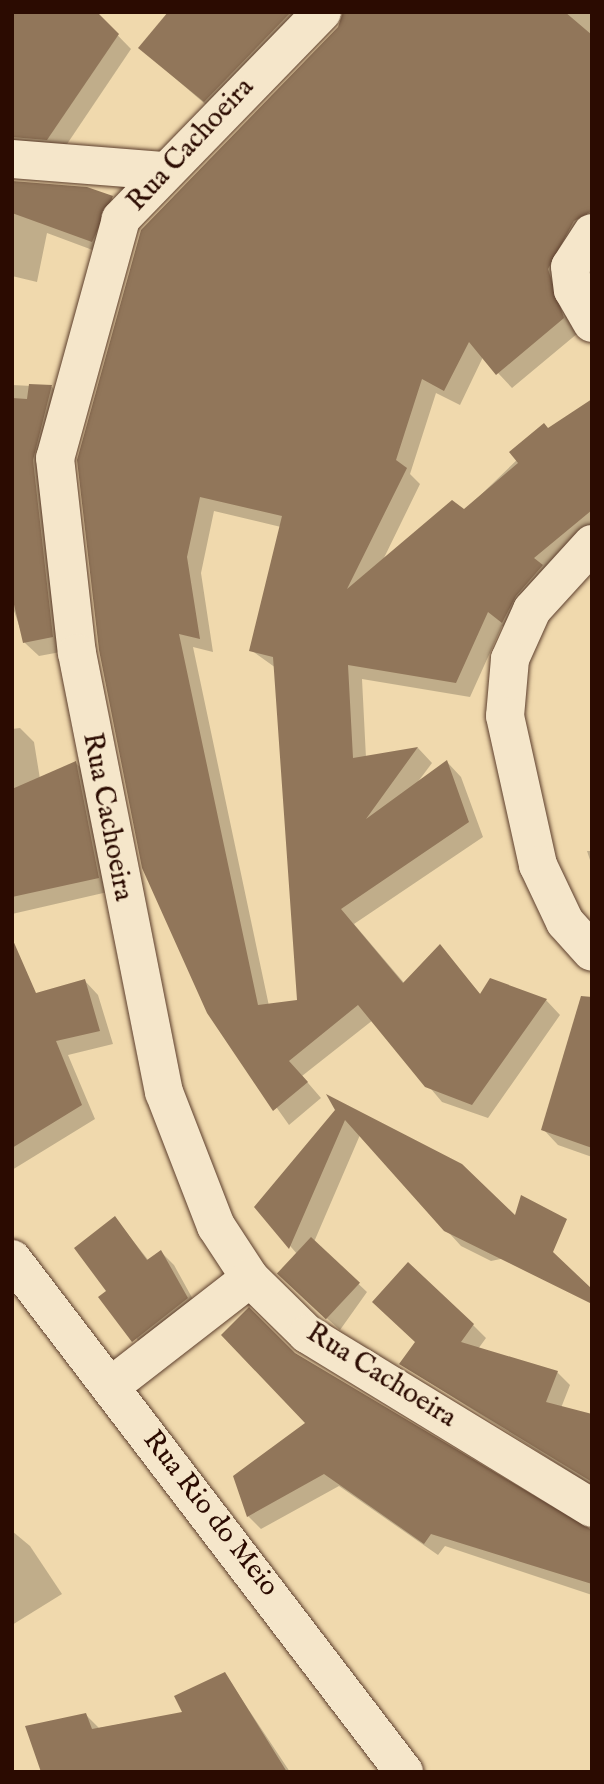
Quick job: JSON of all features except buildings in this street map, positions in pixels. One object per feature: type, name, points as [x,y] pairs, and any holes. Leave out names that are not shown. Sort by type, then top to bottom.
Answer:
[{"type":"street","name":"Rua Cachoeira","points":[[322,12],[163,171],[121,219],[106,287],[65,407],[55,458],[59,524],[116,868],[164,1092],[216,1226],[250,1278],[307,1334],[592,1508]]},
{"type":"street","points":[[12,159],[163,171]]},
{"type":"street","points":[[592,233],[570,267],[573,290],[592,323]]},
{"type":"street","points":[[592,544],[532,610],[510,659],[505,716],[538,865],[565,922],[592,952]]},
{"type":"street","name":"Rua Rio do Meio","points":[[12,1259],[404,1772]]},
{"type":"street","points":[[111,1386],[250,1278]]}]
